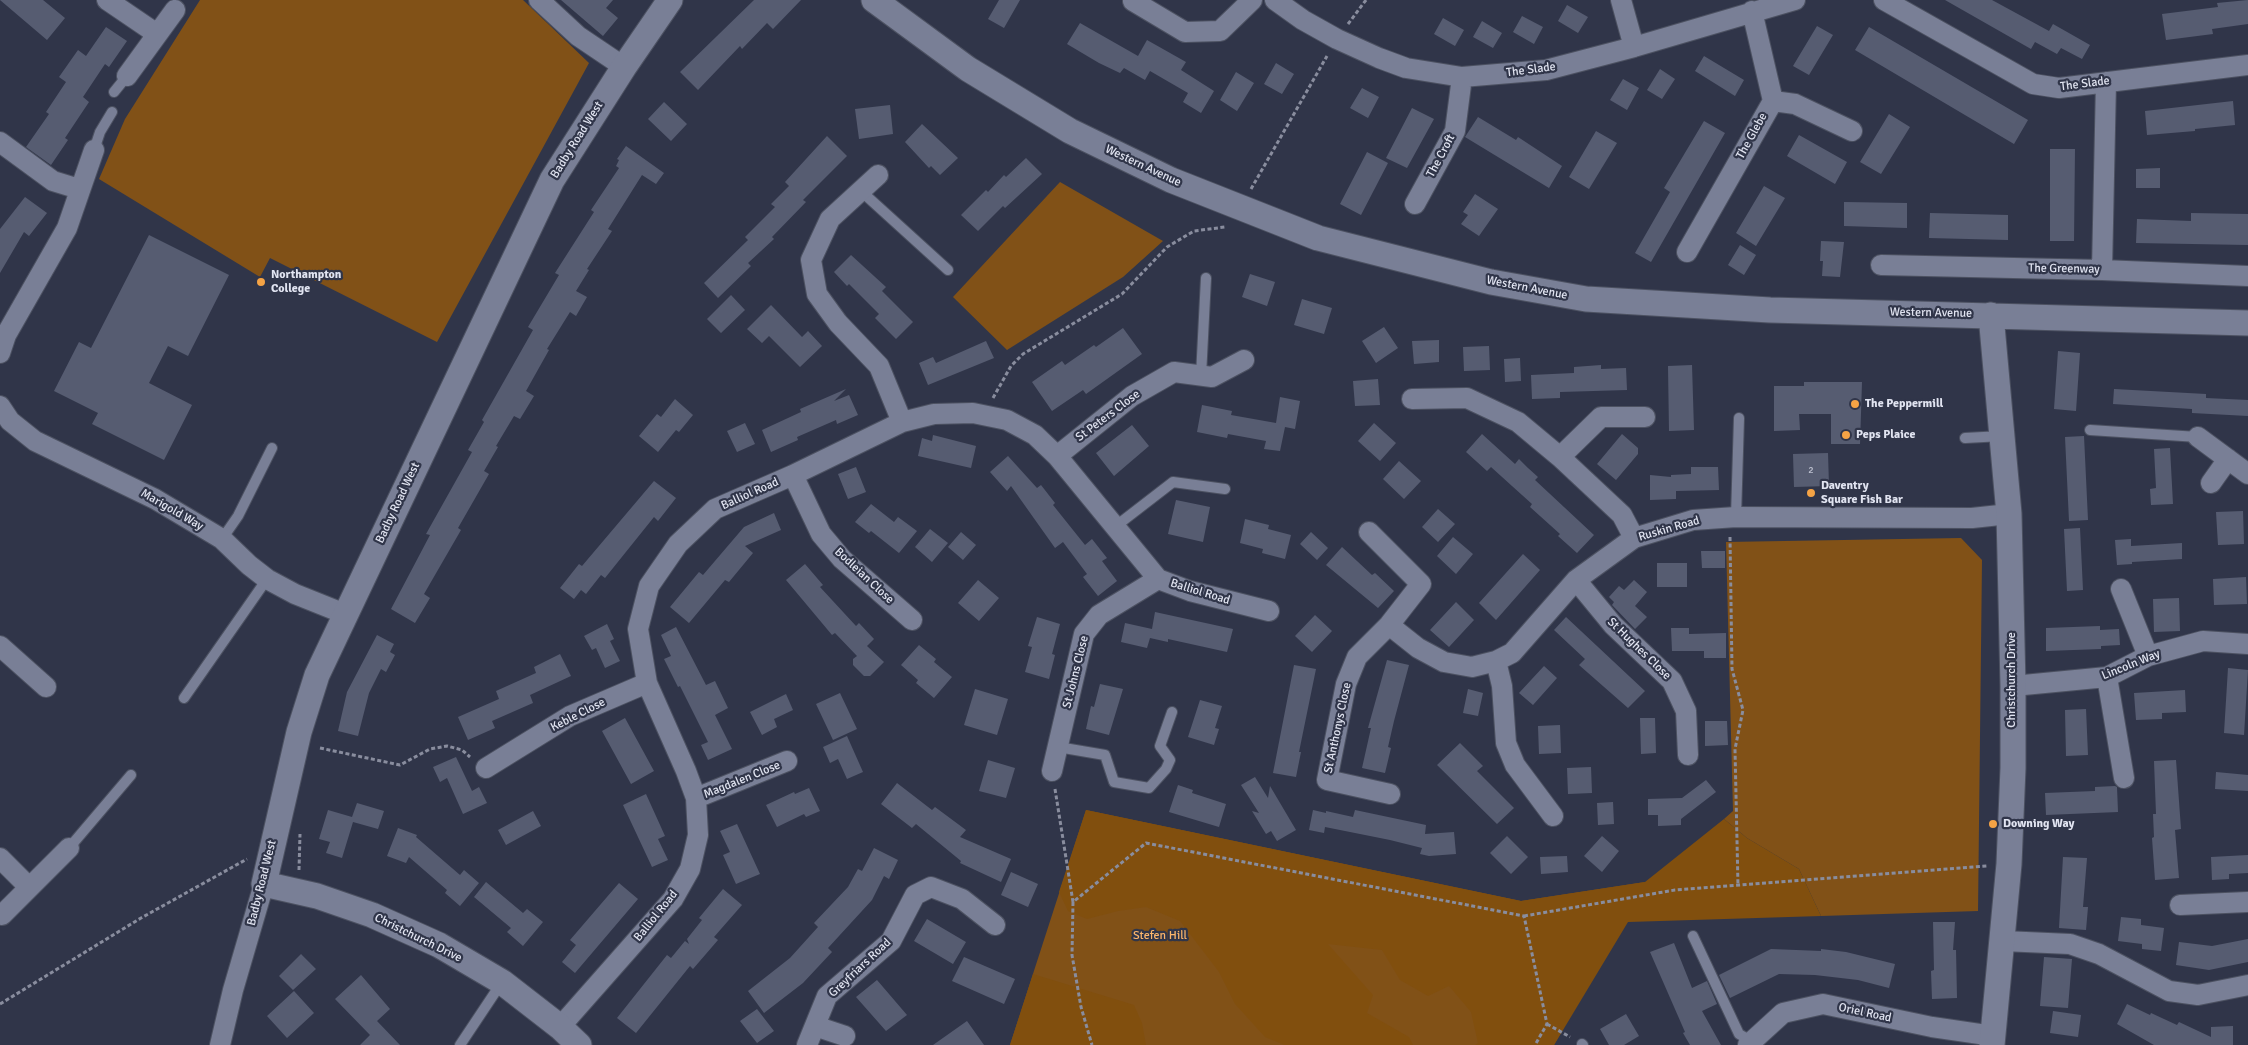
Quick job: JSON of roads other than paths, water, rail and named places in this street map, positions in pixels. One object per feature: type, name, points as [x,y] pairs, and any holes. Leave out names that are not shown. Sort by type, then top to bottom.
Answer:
[{"type":"street","points":[[107,0],[157,34]]},
{"type":"street","points":[[539,0],[578,36],[624,67]]},
{"type":"street","name":"Badby Road West","points":[[220,1045],[232,990],[264,884],[299,732],[317,675],[552,180],[624,67],[670,0]]},
{"type":"street","name":"Western Avenue","points":[[874,0],[968,69],[1070,131],[1171,180],[1318,238],[1491,282],[1586,299],[1770,310],[1991,314],[2248,322]]},
{"type":"street","points":[[1133,1],[1185,32],[1220,31],[1252,0]]},
{"type":"street","name":"The Slade","points":[[1275,0],[1303,20],[1337,39],[1406,68],[1462,76],[1546,70],[1634,47],[1795,0]]},
{"type":"street","points":[[1621,0],[1634,47]]},
{"type":"street","name":"The Slade","points":[[1884,0],[2033,84],[2059,88],[2248,65]]},
{"type":"street","points":[[127,76],[178,5]]},
{"type":"street","name":"The Glebe","points":[[1687,252],[1772,101],[1752,11]]},
{"type":"street","name":"The Croft","points":[[1415,204],[1455,131],[1462,76]]},
{"type":"street","points":[[2102,270],[2106,82]]},
{"type":"street","points":[[1772,101],[1795,104],[1852,131]]},
{"type":"street","points":[[0,142],[53,181],[80,189]]},
{"type":"street","points":[[0,353],[6,335],[67,228],[94,150]]},
{"type":"street","points":[[878,175],[830,218],[811,260],[817,294],[838,323],[879,366],[902,422]]},
{"type":"street","name":"The Greenway","points":[[1881,265],[2102,270],[2248,276]]},
{"type":"street","name":"Christchurch Drive","points":[[1991,314],[2009,514],[2013,686],[2013,768],[2009,864],[1993,1040]]},
{"type":"street","name":"St Peters Close","points":[[1057,456],[1132,396],[1174,372],[1212,377],[1244,360]]},
{"type":"street","points":[[1412,400],[1467,398],[1518,422],[1560,457],[1622,515],[1634,538]]},
{"type":"street","name":"Marigold Way","points":[[0,407],[10,421],[35,441],[155,499],[222,539],[248,565],[267,579],[295,594],[345,614]]},
{"type":"street","name":"Balliol Road","points":[[560,1027],[674,900],[690,869],[698,835],[696,798],[647,682],[638,629],[649,586],[678,544],[715,510],[793,475],[902,422],[934,414],[973,413],[984,415],[1007,420],[1035,435],[1057,456],[1158,579],[1190,591],[1269,611]]},
{"type":"street","points":[[1560,457],[1601,417],[1645,417]]},
{"type":"street","points":[[2198,436],[2248,474]]},
{"type":"street","points":[[2211,483],[2228,459]]},
{"type":"street","name":"Bodleian Close","points":[[793,475],[821,534],[842,560],[912,620]]},
{"type":"street","name":"Ruskin Road","points":[[1389,625],[1418,648],[1444,662],[1472,667],[1496,661],[1512,652],[1576,580],[1634,538],[1693,520],[1736,517],[1972,518],[2009,514]]},
{"type":"street","points":[[1369,532],[1421,584],[1389,625]]},
{"type":"street","name":"St Johns Close","points":[[1052,771],[1084,634],[1099,616],[1158,579]]},
{"type":"street","name":"St Hughes Close","points":[[1576,580],[1613,625],[1672,681],[1686,711],[1688,755]]},
{"type":"street","points":[[2121,589],[2148,656]]},
{"type":"street","name":"St Anthonys Close","points":[[1389,625],[1357,657],[1346,684],[1327,780],[1390,794]]},
{"type":"street","name":"Lincoln Way","points":[[2013,686],[2107,677],[2148,656],[2203,641],[2248,644]]},
{"type":"street","points":[[3,654],[46,687]]},
{"type":"street","points":[[1496,661],[1502,686],[1506,743],[1515,765],[1553,816]]},
{"type":"street","points":[[2107,677],[2124,778]]},
{"type":"street","name":"Keble Close","points":[[486,768],[570,716],[647,682]]},
{"type":"street","name":"Magdalen Close","points":[[696,798],[788,761]]},
{"type":"street","points":[[2,915],[70,848]]},
{"type":"street","points":[[0,858],[29,888]]},
{"type":"street","name":"Christchurch Drive","points":[[264,884],[317,896],[372,915],[439,945],[502,982],[560,1027],[579,1045]]},
{"type":"street","name":"Greyfriars Road","points":[[807,1045],[827,996],[891,941],[915,895],[931,887],[962,899],[995,925]]},
{"type":"street","points":[[2180,905],[2248,902]]},
{"type":"street","points":[[2003,941],[2070,944],[2099,954],[2169,991],[2198,995],[2248,984]]},
{"type":"street","name":"Oriel Road","points":[[1750,1043],[1783,1014],[1823,1004],[1993,1040]]},
{"type":"street","points":[[815,1026],[845,1036]]},
{"type":"lane","points":[[114,92],[127,76]]},
{"type":"lane","points":[[94,150],[100,132],[112,112]]},
{"type":"lane","points":[[861,191],[948,270]]},
{"type":"lane","points":[[1201,376],[1206,278]]},
{"type":"lane","points":[[1736,517],[1739,418]]},
{"type":"lane","points":[[2090,430],[2198,436]]},
{"type":"lane","points":[[1965,438],[2002,436]]},
{"type":"lane","points":[[222,539],[238,516],[272,448]]},
{"type":"lane","points":[[1116,526],[1172,482],[1225,489]]},
{"type":"lane","points":[[184,698],[267,579]]},
{"type":"lane","points":[[1058,747],[1105,755],[1114,782],[1149,788],[1166,769],[1170,760],[1160,746],[1172,712]]},
{"type":"lane","points":[[70,848],[131,776]]},
{"type":"lane","points":[[1693,936],[1739,1034],[1750,1043]]},
{"type":"lane","points":[[460,1045],[502,982]]},
{"type":"place","name":"Northampton College","points":[[261,282]]},
{"type":"place","name":"The Peppermill","points":[[1855,404]]},
{"type":"place","name":"Peps Plaice","points":[[1846,435]]},
{"type":"place","name":"Daventry Square Fish Bar","points":[[1811,493]]},
{"type":"place","name":"Downing Way","points":[[1993,824]]},
{"type":"park label","name":"Stefen Hill","points":[[1160,936]]}]
